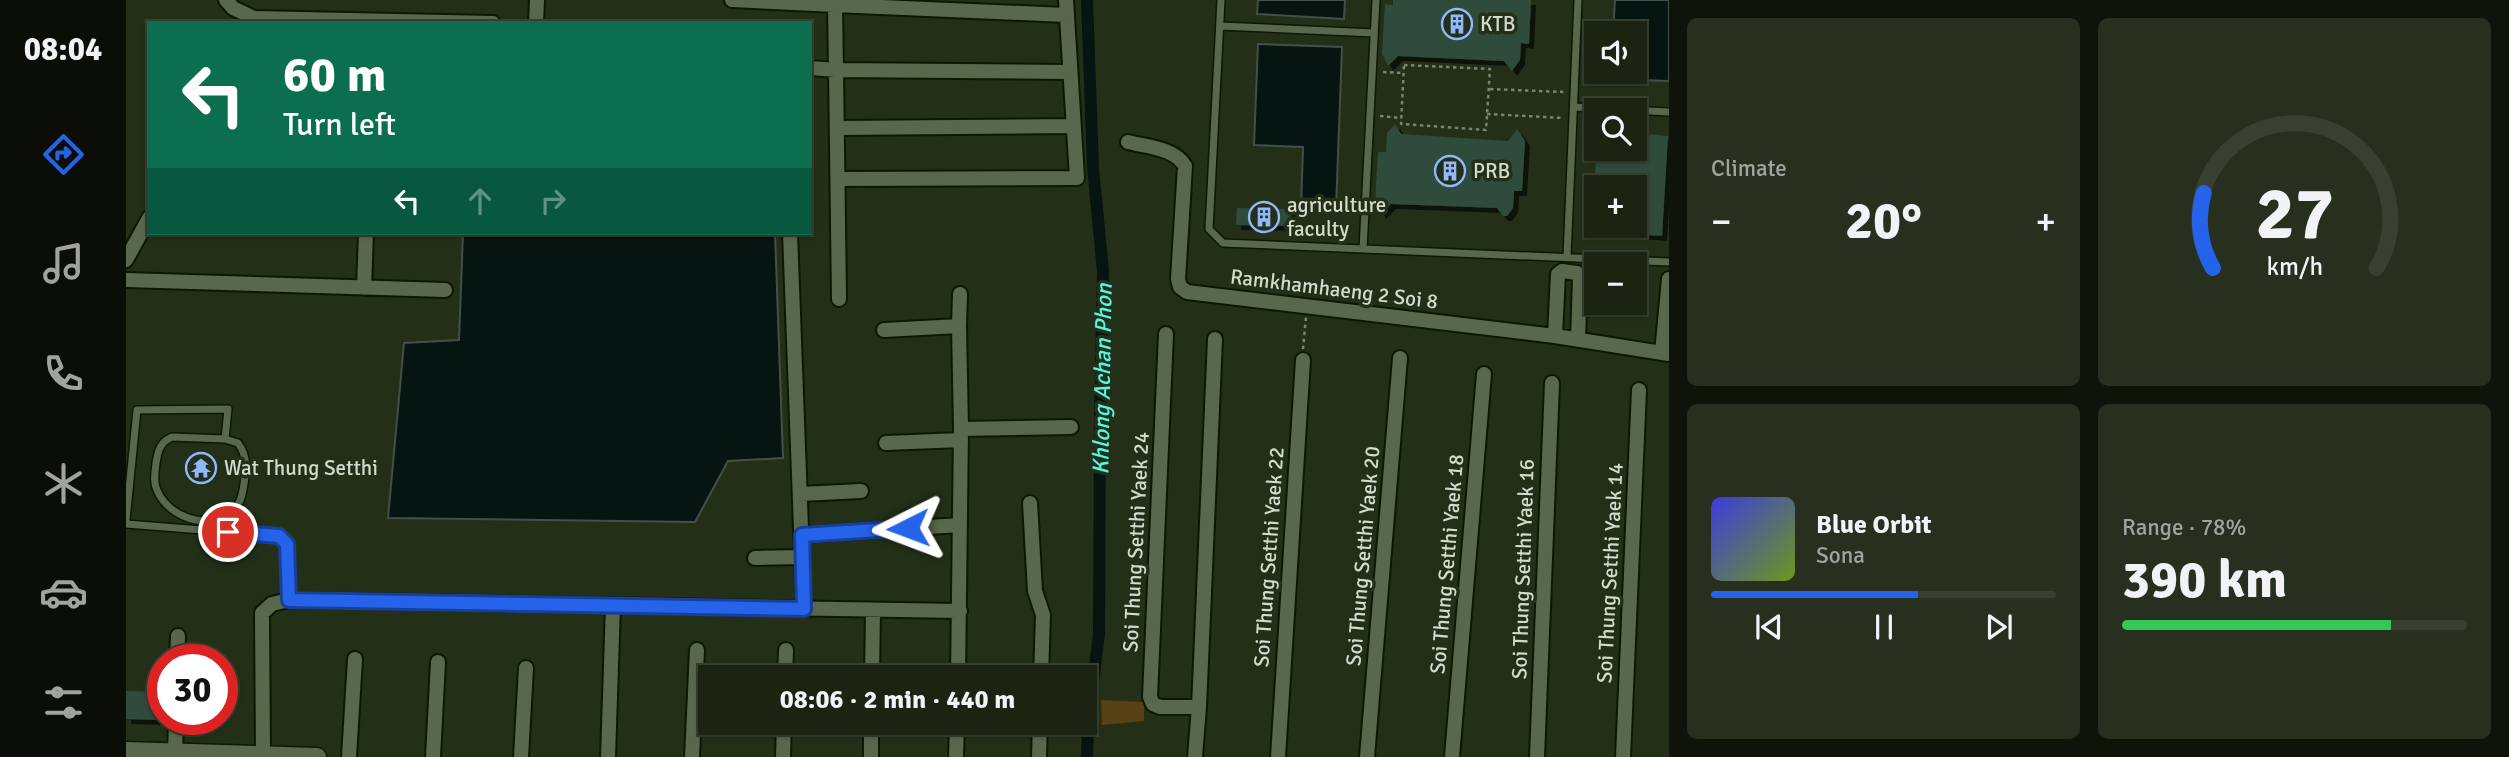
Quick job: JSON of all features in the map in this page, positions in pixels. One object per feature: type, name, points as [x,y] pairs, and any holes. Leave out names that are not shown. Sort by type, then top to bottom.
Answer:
[{"type":"main road","points":[[126,751],[176,755],[317,757]]},
{"type":"street","points":[[226,0],[242,14],[254,18],[397,21]]},
{"type":"street","points":[[536,21],[537,0]]},
{"type":"street","points":[[732,0],[835,5],[1066,7],[1077,178],[838,179]]},
{"type":"street","points":[[835,5],[839,299]]},
{"type":"street","points":[[812,68],[1070,72]]},
{"type":"street","points":[[837,128],[1074,126]]},
{"type":"street","name":"Ramkhamhaeng 2 Soi 8","points":[[1128,142],[1172,153],[1181,158],[1185,166],[1178,279],[1180,287],[1187,292],[1555,336],[1665,354]]},
{"type":"street","points":[[126,260],[147,222]]},
{"type":"street","points":[[364,288],[366,235]]},
{"type":"street","points":[[790,235],[802,494],[804,609]]},
{"type":"street","points":[[1555,336],[1558,274],[1562,271],[1577,273],[1580,278],[1578,340]]},
{"type":"street","points":[[126,279],[445,290]]},
{"type":"street","points":[[1665,354],[1669,279]]},
{"type":"street","points":[[958,665],[960,294]]},
{"type":"street","points":[[884,330],[959,326]]},
{"type":"street","name":"Soi Thung Setthi Yaek 24","points":[[1166,334],[1150,697],[1153,704],[1160,707],[1199,707]]},
{"type":"street","points":[[1195,757],[1215,340]]},
{"type":"street","name":"Soi Thung Setthi Yaek 20","points":[[1367,757],[1400,358]]},
{"type":"street","name":"Soi Thung Setthi Yaek 22","points":[[1278,757],[1303,360]]},
{"type":"street","name":"Soi Thung Setthi Yaek 18","points":[[1452,757],[1484,374]]},
{"type":"street","name":"Soi Thung Setthi Yaek 16","points":[[1537,757],[1552,383]]},
{"type":"street","name":"Soi Thung Setthi Yaek 14","points":[[1623,757],[1639,390]]},
{"type":"street","points":[[886,443],[1071,427]]},
{"type":"street","points":[[802,494],[861,491]]},
{"type":"street","points":[[1030,503],[1035,591],[1043,615],[1041,665]]},
{"type":"street","points":[[802,535],[960,525]]},
{"type":"street","points":[[755,558],[803,557]]},
{"type":"street","points":[[262,756],[262,613],[272,604],[289,600],[960,611]]},
{"type":"street","points":[[608,757],[613,605]]},
{"type":"street","points":[[872,665],[873,610]]},
{"type":"street","points":[[177,636],[177,644]]},
{"type":"street","points":[[692,757],[697,650]]},
{"type":"street","points":[[785,665],[786,650]]},
{"type":"street","points":[[349,757],[355,659]]},
{"type":"street","points":[[433,757],[438,662]]},
{"type":"street","points":[[521,757],[526,668]]},
{"type":"street","points":[[176,735],[176,755]]},
{"type":"street","points":[[782,757],[783,735]]},
{"type":"street","points":[[871,757],[872,735]]},
{"type":"street","points":[[956,757],[957,735]]},
{"type":"street","points":[[1039,757],[1040,735]]},
{"type":"lane","points":[[1221,0],[1209,229],[1223,243],[1669,262]]},
{"type":"lane","points":[[1363,249],[1376,0]]},
{"type":"lane","points":[[1567,257],[1578,0]]},
{"type":"lane","points":[[1220,26],[1374,33]]},
{"type":"lane","points":[[1574,107],[1669,112]]},
{"type":"lane","points":[[225,439],[228,409],[138,410],[126,522],[279,536],[287,544],[289,600]]},
{"type":"lane","points":[[172,437],[225,439],[238,443],[245,456],[242,499],[235,510],[217,520],[202,522],[179,514],[163,499],[156,486],[159,449],[172,437]]},
{"type":"path","points":[[1404,65],[1490,69],[1486,130],[1401,124],[1404,74],[1404,65]]},
{"type":"path","points":[[1372,71],[1404,74]]},
{"type":"path","points":[[1489,89],[1574,93]]},
{"type":"path","points":[[1487,114],[1573,119]]},
{"type":"path","points":[[1369,116],[1401,118]]},
{"type":"path","points":[[1303,360],[1307,307]]},
{"type":"shaded area","points":[[1258,0],[1345,0],[1344,19],[1257,14]]},
{"type":"shaded area","points":[[1615,0],[1669,0],[1669,81],[1647,80],[1647,21],[1614,21]]},
{"type":"shaded area","points":[[1258,44],[1342,47],[1336,209],[1301,208],[1303,147],[1254,145]]},
{"type":"shaded area","points":[[463,235],[775,235],[783,458],[728,461],[695,522],[388,518],[404,343],[459,340]]},
{"type":"shaded area","points":[[1101,700],[1144,702],[1144,721],[1102,725]]},
{"type":"building","name":"KTB","points":[[1393,0],[1531,0],[1529,44],[1521,43],[1520,60],[1512,71],[1504,61],[1398,56],[1388,66],[1382,53],[1385,4],[1393,5]]},
{"type":"building","name":"PRB","points":[[1395,124],[1401,134],[1508,141],[1517,129],[1525,141],[1522,191],[1514,191],[1513,208],[1507,216],[1503,216],[1497,208],[1391,204],[1381,214],[1375,201],[1378,152],[1386,152],[1387,133]]},
{"type":"building","points":[[1647,134],[1668,136],[1662,236],[1647,235],[1647,175],[1595,175],[1596,161],[1647,161]]},
{"type":"building","name":"agriculture faculty","points":[[1237,208],[1291,209],[1291,226],[1236,225]]},
{"type":"building","points":[[126,691],[147,692],[147,720],[126,719]]},
{"type":"waterway","name":"Khlong Achan Phon","points":[[1087,0],[1093,168],[1103,271],[1099,634],[1088,722],[1087,757]]},
{"type":"place","name":"KTB","points":[[1457,24]]},
{"type":"place","name":"PRB","points":[[1450,171]]},
{"type":"place","name":"agriculture faculty","points":[[1264,217]]},
{"type":"place","name":"Wat Thung Setthi","points":[[201,468]]},
{"type":"route","points":[[228,532],[279,536],[284,539],[287,544],[289,600],[804,609],[802,535],[908,528]]}]
